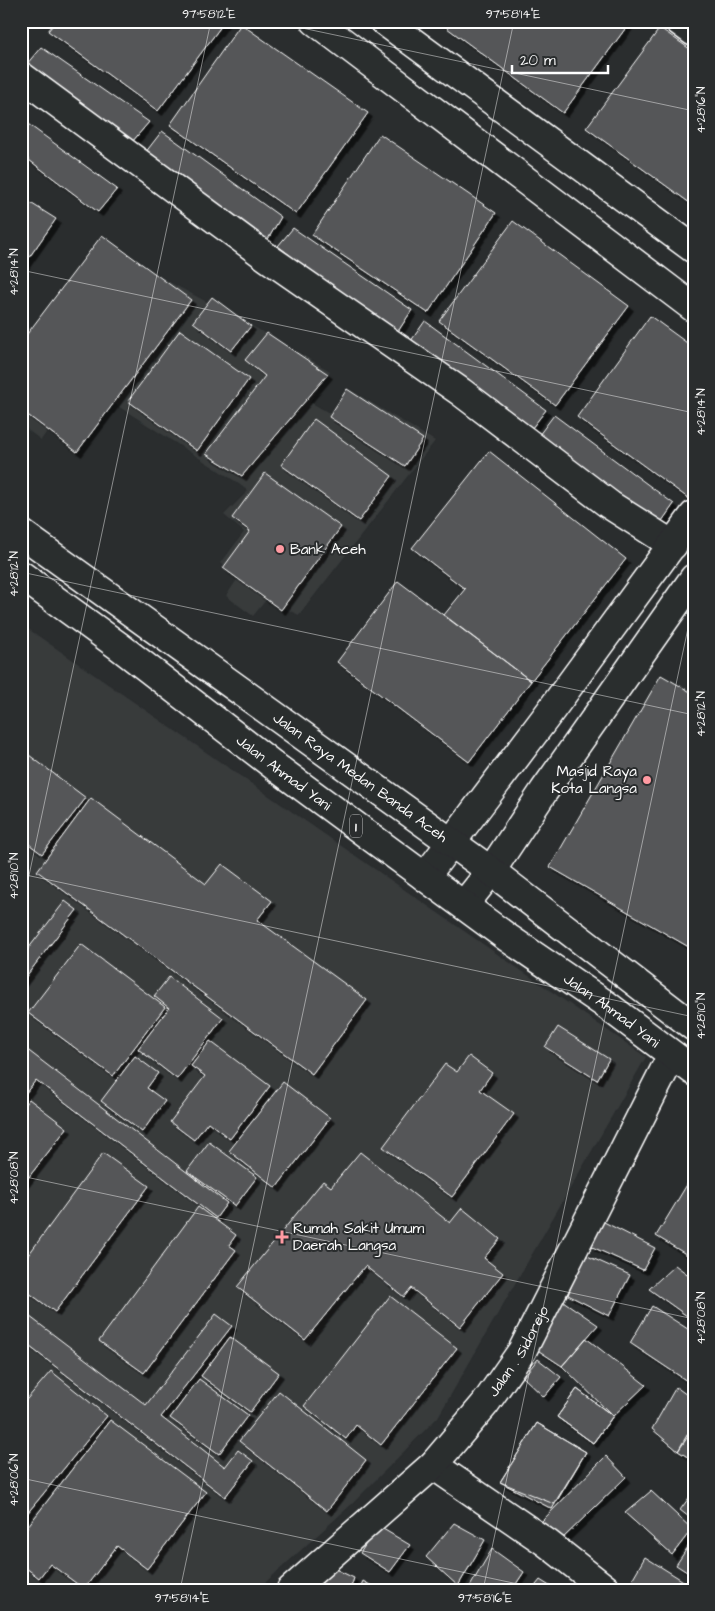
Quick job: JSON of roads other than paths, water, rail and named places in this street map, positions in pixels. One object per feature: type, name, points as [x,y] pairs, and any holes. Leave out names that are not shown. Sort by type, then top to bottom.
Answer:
[{"type":"street","points":[[315,21],[694,308]]},
{"type":"street","points":[[384,21],[694,250]]},
{"type":"street","points":[[679,21],[694,32]]},
{"type":"street","points":[[21,76],[268,258],[462,392],[610,505],[673,545]]},
{"type":"street","points":[[425,877],[694,515]]},
{"type":"street","name":"Jalan Raya Medan Banda Aceh","points":[[21,533],[490,871],[694,1027]]},
{"type":"street","name":"Jalan Ahmad Yani","points":[[21,575],[120,647],[277,768],[508,938],[605,1004],[694,1071]]},
{"type":"street","points":[[464,905],[490,871],[694,578]]},
{"type":"street","name":"Jalan . Sidorejo","points":[[291,1590],[433,1465],[485,1404],[522,1350],[672,1055]]},
{"type":"street","points":[[433,1465],[547,1543],[608,1590]]},
{"type":"place","name":"Bank Aceh","points":[[280,549]]},
{"type":"place","name":"Masjid Raya Kota Langsa","points":[[647,780]]},
{"type":"place","name":"Rumah Sakit Umum Daerah Langsa","points":[[282,1237]]}]
